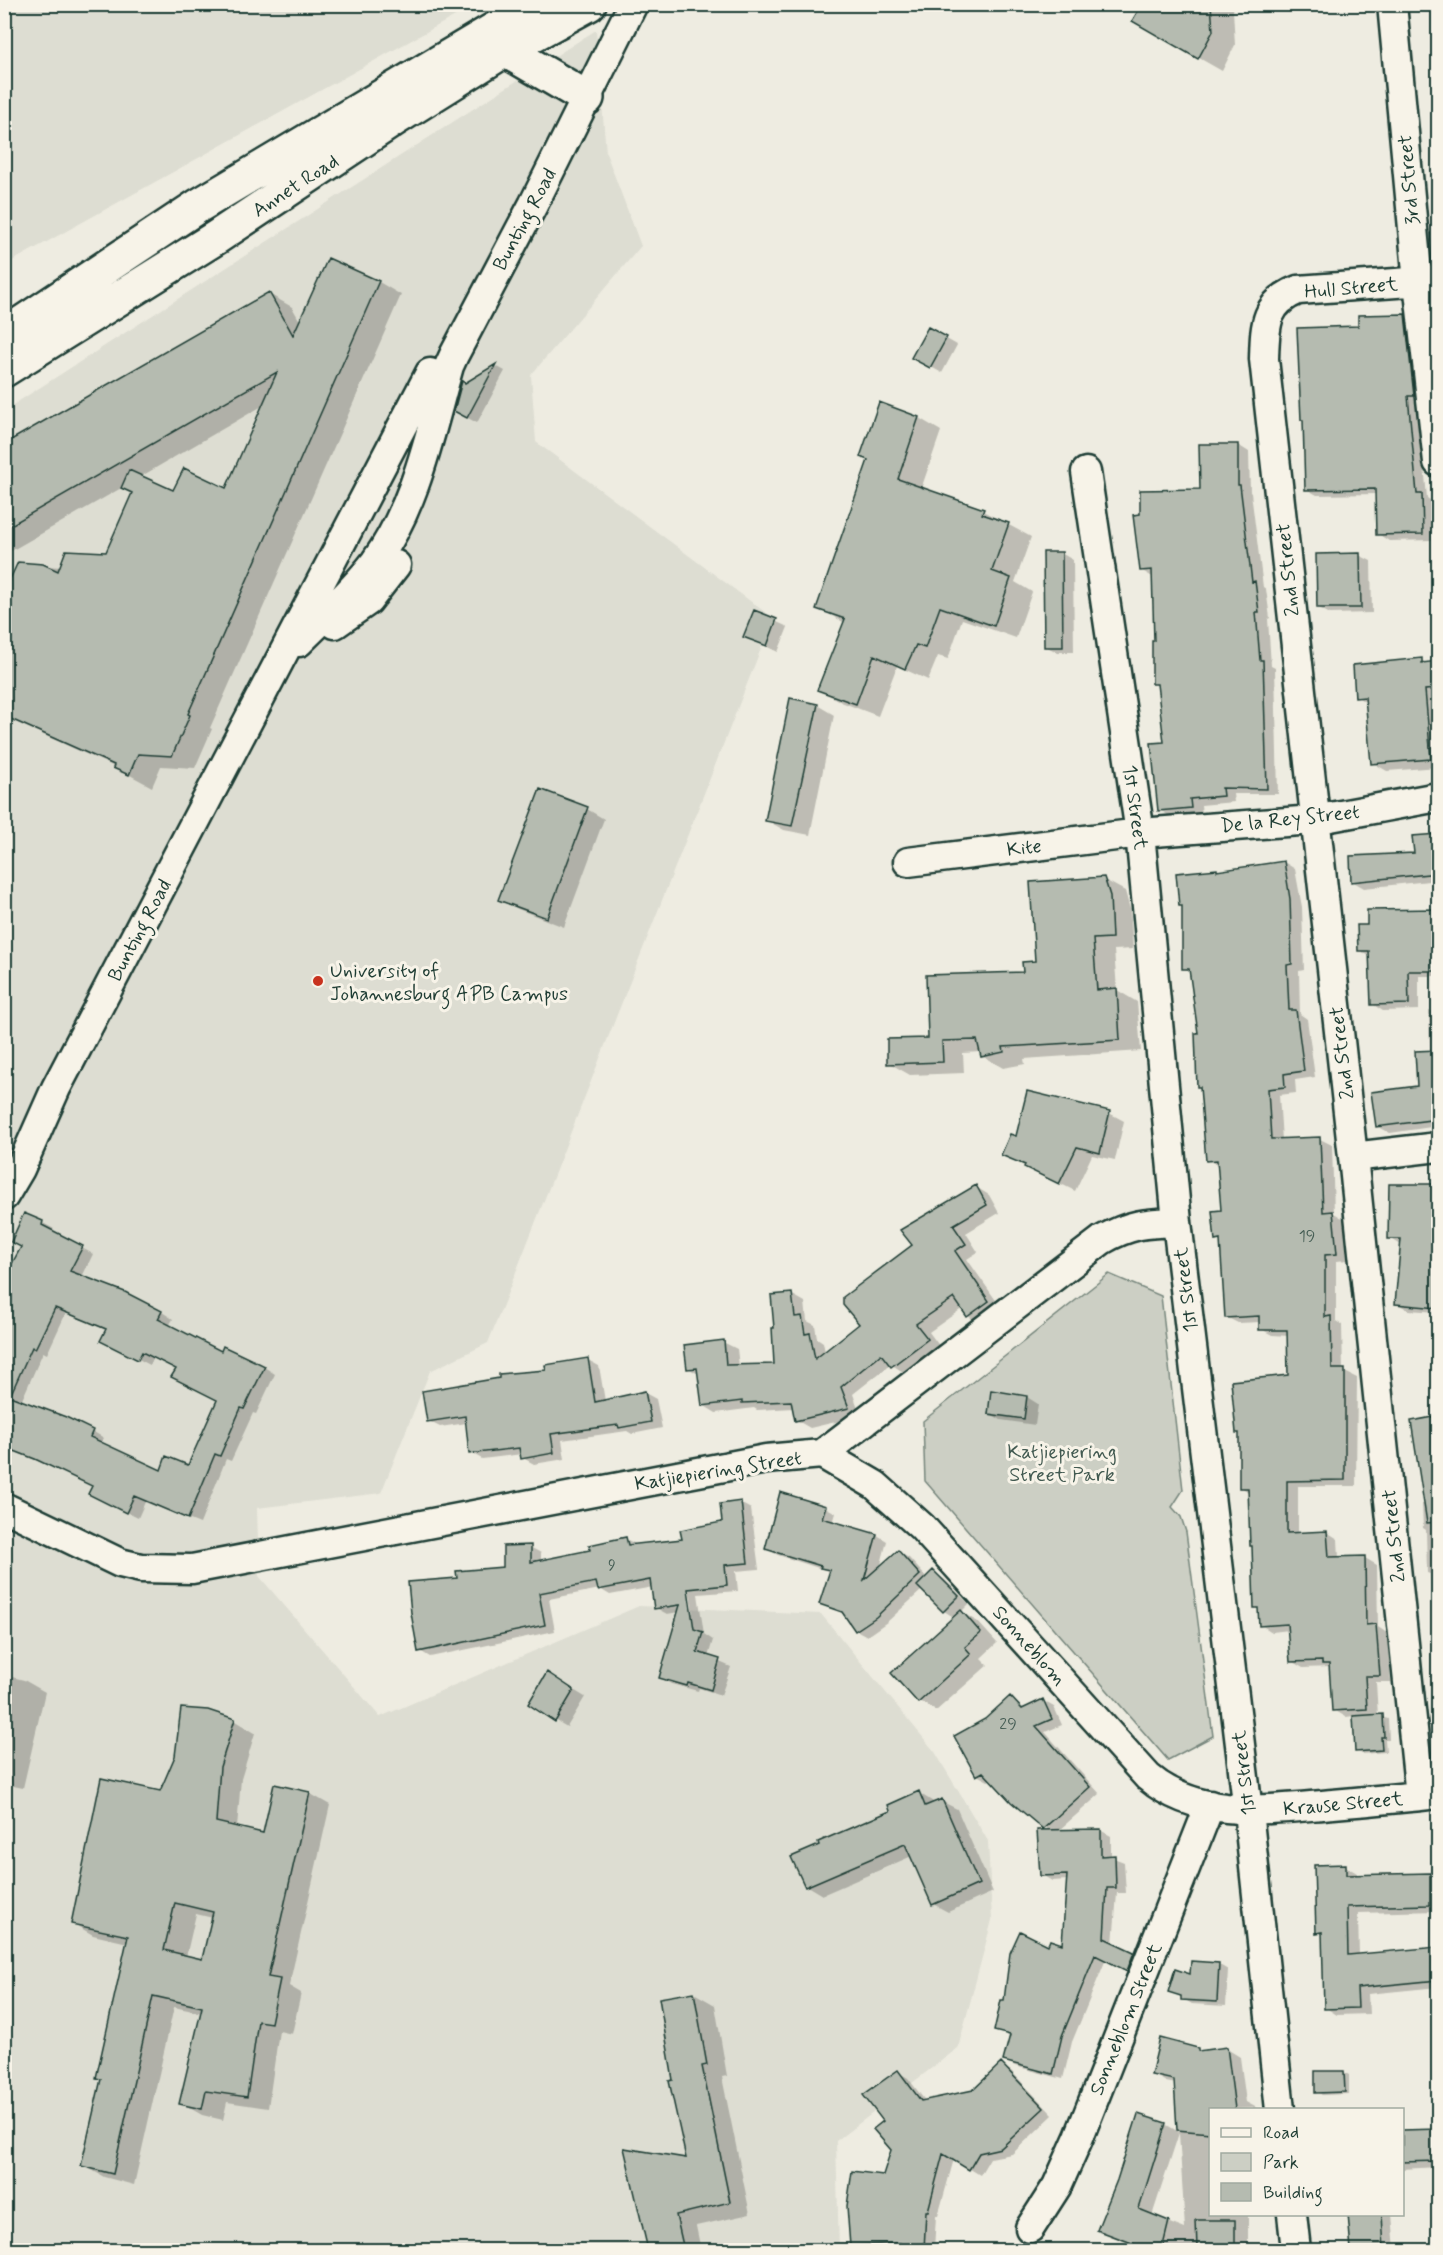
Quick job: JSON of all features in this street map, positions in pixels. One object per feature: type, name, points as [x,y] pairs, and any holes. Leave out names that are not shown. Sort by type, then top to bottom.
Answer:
[{"type":"main road","name":"Annet Road","points":[[4,370],[217,237],[385,109],[537,4]]},
{"type":"main road","name":"Annet Road","points":[[4,335],[198,206],[505,50],[589,4]]},
{"type":"main road","points":[[505,50],[580,94]]},
{"type":"main road","points":[[198,206],[217,237]]},
{"type":"street","name":"Bunting Road","points":[[277,665],[351,590],[381,553],[405,509],[422,464],[454,355],[621,4]]},
{"type":"street","name":"Bunting Road","points":[[4,1196],[20,1169],[56,1088],[277,665],[344,561],[391,472],[430,373],[523,194],[633,4]]},
{"type":"street","name":"3rd Street","points":[[1392,4],[1428,281],[1438,462]]},
{"type":"street","name":"Hull Street","points":[[1271,310],[1281,299],[1298,290],[1428,281]]},
{"type":"street","name":"2nd Street","points":[[1271,310],[1266,321],[1264,359],[1314,820],[1430,1795]]},
{"type":"street","name":"1st Street","points":[[1086,472],[1140,833],[1177,1222],[1248,1811],[1280,2108]]},
{"type":"street","name":"De la Rey Street","points":[[1140,833],[1314,820],[1438,797]]},
{"type":"street","name":"Kite","points":[[908,862],[1140,833]]},
{"type":"street","points":[[1353,1157],[1438,1147]]},
{"type":"street","name":"Katjiepiering Street","points":[[4,1507],[120,1563],[157,1570],[192,1569],[766,1459],[822,1454],[1102,1240],[1128,1226],[1142,1223],[1177,1222]]},
{"type":"street","name":"Sonneblom","points":[[822,1454],[876,1485],[922,1527],[1148,1777],[1164,1790],[1186,1799],[1248,1811]]},
{"type":"street","name":"Krause Street","points":[[1248,1811],[1430,1795]]},
{"type":"street","name":"Sonneblom Street","points":[[1030,2228],[1057,2186],[1079,2137],[1210,1805]]},
{"type":"street","points":[[1292,2216],[1296,2250]]},
{"type":"shaded area","points":[[5,4],[475,4],[475,5],[5,265]]},
{"type":"shaded area","name":"University of Johannesburg APB Campus","points":[[596,30],[606,153],[641,246],[531,375],[536,442],[773,618],[488,1343],[430,1371],[381,1493],[257,1508],[259,1576],[380,1717],[639,1606],[821,1614],[935,1752],[988,1841],[992,1920],[958,2048],[836,2141],[839,2250],[5,2250],[5,410]]},
{"type":"green space","name":"Katjiepiering Street Park","points":[[1109,1274],[1161,1296],[1183,1490],[1172,1507],[1181,1517],[1186,1532],[1213,1736],[1168,1760],[925,1481],[923,1421]]},
{"type":"building","points":[[1142,4],[1211,4],[1213,31],[1198,59],[1132,21]]},
{"type":"building","points":[[328,258],[379,281],[188,714],[190,715],[172,756],[138,754],[129,775],[113,768],[114,765],[4,716],[4,592],[18,562],[43,564],[58,571],[66,550],[106,552],[132,493],[121,488],[129,470],[173,490],[184,468],[226,488],[277,372],[4,529],[4,444],[269,292],[293,335]]},
{"type":"building","points":[[1405,314],[1414,396],[1408,396],[1417,494],[1422,494],[1423,534],[1376,535],[1375,489],[1305,490],[1297,328],[1358,326],[1358,315]]},
{"type":"building","points":[[928,327],[947,337],[930,368],[911,358]]},
{"type":"building","points":[[496,364],[467,418],[454,411],[462,381],[465,383]]},
{"type":"building","points":[[879,402],[919,417],[898,479],[984,509],[982,514],[1009,523],[992,571],[1011,578],[994,626],[940,607],[925,648],[916,645],[905,669],[874,655],[856,704],[817,690],[845,619],[816,609],[868,460],[860,457]]},
{"type":"building","points":[[1199,444],[1238,444],[1238,485],[1240,485],[1252,582],[1255,581],[1259,612],[1256,612],[1260,660],[1263,660],[1267,789],[1222,788],[1223,796],[1190,799],[1191,808],[1158,811],[1151,743],[1164,742],[1157,684],[1152,684],[1152,641],[1154,641],[1152,570],[1140,571],[1133,515],[1140,514],[1140,490],[1200,489]]},
{"type":"building","points":[[1043,552],[1062,552],[1063,647],[1044,647]]},
{"type":"building","points":[[1360,553],[1361,608],[1317,608],[1316,554]]},
{"type":"building","points":[[754,610],[777,619],[767,646],[743,637]]},
{"type":"building","points":[[1422,658],[1422,663],[1438,661],[1438,689],[1425,690],[1431,759],[1371,764],[1365,697],[1355,698],[1353,665]]},
{"type":"building","points":[[790,698],[818,704],[792,826],[765,821]]},
{"type":"building","points":[[540,789],[588,807],[547,918],[498,900]]},
{"type":"building","points":[[1438,834],[1438,873],[1351,882],[1350,856],[1414,853],[1412,836]]},
{"type":"building","points":[[1284,861],[1290,899],[1292,964],[1287,965],[1289,1010],[1296,1010],[1304,1071],[1284,1074],[1285,1087],[1268,1089],[1271,1139],[1320,1137],[1323,1212],[1333,1211],[1337,1254],[1325,1255],[1325,1317],[1331,1316],[1332,1369],[1345,1369],[1345,1480],[1287,1481],[1287,1533],[1327,1531],[1329,1557],[1365,1556],[1366,1625],[1376,1624],[1380,1676],[1365,1676],[1367,1709],[1332,1711],[1329,1664],[1322,1664],[1322,1661],[1290,1662],[1287,1624],[1259,1626],[1258,1608],[1254,1608],[1248,1488],[1239,1488],[1239,1433],[1236,1433],[1231,1381],[1288,1375],[1287,1330],[1259,1330],[1259,1316],[1225,1318],[1220,1240],[1215,1241],[1212,1211],[1221,1210],[1217,1160],[1206,1161],[1200,1087],[1197,1087],[1195,1033],[1198,1033],[1189,969],[1182,969],[1182,906],[1179,906],[1176,873],[1217,869],[1217,871]]},
{"type":"building","points":[[1104,877],[1110,896],[1112,938],[1093,939],[1097,990],[1117,988],[1120,1040],[1003,1047],[1004,1052],[981,1057],[977,1040],[942,1041],[943,1062],[887,1064],[887,1039],[928,1038],[926,975],[1023,972],[1022,962],[1035,961],[1030,882]]},
{"type":"building","points":[[1438,909],[1438,971],[1408,971],[1409,1004],[1371,1005],[1369,951],[1358,951],[1357,925],[1367,925],[1367,910]]},
{"type":"building","points":[[1438,1050],[1438,1119],[1376,1127],[1371,1092],[1417,1086],[1415,1051]]},
{"type":"building","points":[[1027,1091],[1110,1111],[1100,1153],[1077,1147],[1059,1184],[1001,1155],[1010,1134],[1016,1136]]},
{"type":"building","points":[[1389,1184],[1438,1184],[1438,1308],[1395,1304],[1401,1239],[1388,1239]]},
{"type":"building","points":[[976,1185],[987,1205],[953,1225],[966,1244],[955,1251],[989,1301],[967,1317],[954,1298],[916,1324],[928,1339],[891,1367],[881,1354],[841,1387],[849,1408],[795,1421],[791,1401],[742,1403],[742,1401],[702,1406],[697,1368],[687,1369],[684,1345],[724,1340],[726,1365],[774,1364],[771,1295],[792,1293],[795,1317],[802,1316],[805,1334],[810,1333],[815,1359],[859,1324],[843,1305],[843,1297],[912,1245],[900,1230]]},
{"type":"building","points":[[24,1213],[43,1221],[42,1225],[83,1246],[70,1271],[125,1292],[162,1311],[158,1319],[221,1351],[223,1346],[265,1366],[244,1409],[241,1408],[220,1456],[215,1454],[188,1519],[134,1496],[126,1513],[88,1494],[92,1486],[4,1447],[4,1278],[21,1247],[11,1242]],"holes":[[[55,1308],[106,1329],[100,1341],[138,1360],[142,1352],[176,1369],[171,1377],[217,1400],[188,1465],[166,1456],[161,1470],[90,1437],[93,1430],[10,1396],[32,1347],[35,1349]]]},
{"type":"building","points":[[588,1358],[595,1402],[645,1391],[651,1422],[619,1428],[618,1425],[551,1434],[554,1453],[521,1459],[519,1448],[469,1454],[465,1416],[427,1422],[422,1391],[499,1378],[499,1374],[546,1370],[545,1365]]},
{"type":"building","points":[[991,1390],[1027,1396],[1024,1419],[988,1414]]},
{"type":"building","points":[[1438,1416],[1438,1522],[1427,1523],[1411,1421]]},
{"type":"building","points":[[780,1492],[826,1506],[822,1518],[877,1534],[864,1580],[898,1550],[920,1575],[876,1617],[855,1631],[842,1612],[819,1604],[830,1570],[765,1549]]},
{"type":"building","points":[[741,1501],[748,1563],[725,1565],[727,1585],[688,1589],[694,1629],[703,1632],[697,1652],[720,1659],[711,1690],[659,1678],[680,1605],[654,1609],[650,1580],[598,1590],[596,1582],[539,1593],[545,1625],[418,1652],[408,1582],[457,1578],[456,1571],[503,1567],[503,1546],[531,1545],[531,1562],[590,1550],[589,1545],[626,1537],[628,1545],[682,1539],[680,1530],[722,1522],[720,1504]]},
{"type":"building","points":[[933,1570],[959,1596],[943,1612],[917,1586]]},
{"type":"building","points":[[961,1610],[981,1633],[965,1647],[971,1654],[918,1703],[891,1673]]},
{"type":"building","points":[[547,1672],[574,1690],[555,1722],[528,1704]]},
{"type":"building","points":[[1010,1696],[1022,1709],[1043,1699],[1052,1719],[1036,1726],[1090,1787],[1043,1829],[1011,1802],[983,1772],[976,1776],[954,1736],[985,1719]]},
{"type":"building","points":[[181,1708],[208,1710],[235,1719],[220,1767],[216,1822],[263,1833],[274,1784],[310,1792],[268,1977],[280,1979],[271,2023],[258,2021],[247,2097],[206,2091],[202,2109],[179,2104],[202,2007],[153,1996],[113,2174],[81,2166],[101,2079],[96,2078],[128,1936],[71,1924],[101,1778],[160,1791],[175,1756]],"holes":[[[175,1903],[213,1912],[202,1959],[164,1950]]]},
{"type":"building","points":[[1383,1714],[1382,1750],[1355,1752],[1353,1716]]},
{"type":"building","points":[[919,1791],[925,1806],[942,1799],[979,1884],[932,1905],[905,1844],[805,1887],[791,1857],[819,1845],[818,1842],[890,1811],[888,1805]]},
{"type":"building","points":[[1101,1829],[1101,1856],[1115,1855],[1116,1888],[1107,1888],[1104,1938],[1134,1952],[1127,1971],[1095,1955],[1062,2036],[1053,2074],[1003,2061],[1010,2035],[994,2031],[1001,2000],[1004,2000],[1010,1953],[1020,1931],[1048,1945],[1050,1940],[1062,1944],[1067,1875],[1040,1876],[1037,1830]]},
{"type":"building","points":[[1346,1864],[1346,1875],[1430,1873],[1430,1905],[1347,1907],[1348,1955],[1438,1947],[1438,1980],[1357,1988],[1358,2008],[1324,2009],[1322,1932],[1316,1933],[1314,1865]]},
{"type":"building","points":[[1191,1961],[1219,1963],[1217,2002],[1181,2000],[1181,1996],[1168,1992],[1175,1969],[1190,1974]]},
{"type":"building","points":[[694,1992],[707,2065],[702,2066],[730,2202],[676,2215],[684,2250],[648,2250],[624,2148],[686,2158],[669,2081],[673,2080],[659,1998]]},
{"type":"building","points":[[1160,2038],[1198,2048],[1198,2051],[1227,2047],[1235,2108],[1209,2108],[1209,2133],[1177,2130],[1174,2080],[1151,2075]]},
{"type":"building","points":[[1001,2063],[1044,2108],[1001,2148],[979,2153],[969,2170],[943,2154],[928,2211],[926,2211],[924,2250],[899,2250],[900,2243],[850,2246],[847,2206],[852,2171],[883,2175],[891,2150],[873,2129],[883,2121],[863,2095],[898,2070],[921,2101],[973,2090]]},
{"type":"building","points":[[1315,2071],[1344,2071],[1345,2092],[1315,2093]]},
{"type":"building","points":[[1138,2114],[1166,2123],[1139,2209],[1169,2221],[1162,2250],[1139,2250],[1140,2246],[1097,2230],[1117,2180]]},
{"type":"building","points":[[1438,2129],[1438,2161],[1404,2162],[1404,2130]]},
{"type":"building","points":[[1348,2216],[1382,2216],[1384,2250],[1351,2250]]},
{"type":"building","points":[[1196,2220],[1235,2220],[1235,2247],[1197,2248]]},
{"type":"place","name":"University of Johannesburg APB Campus","points":[[318,981]]}]
